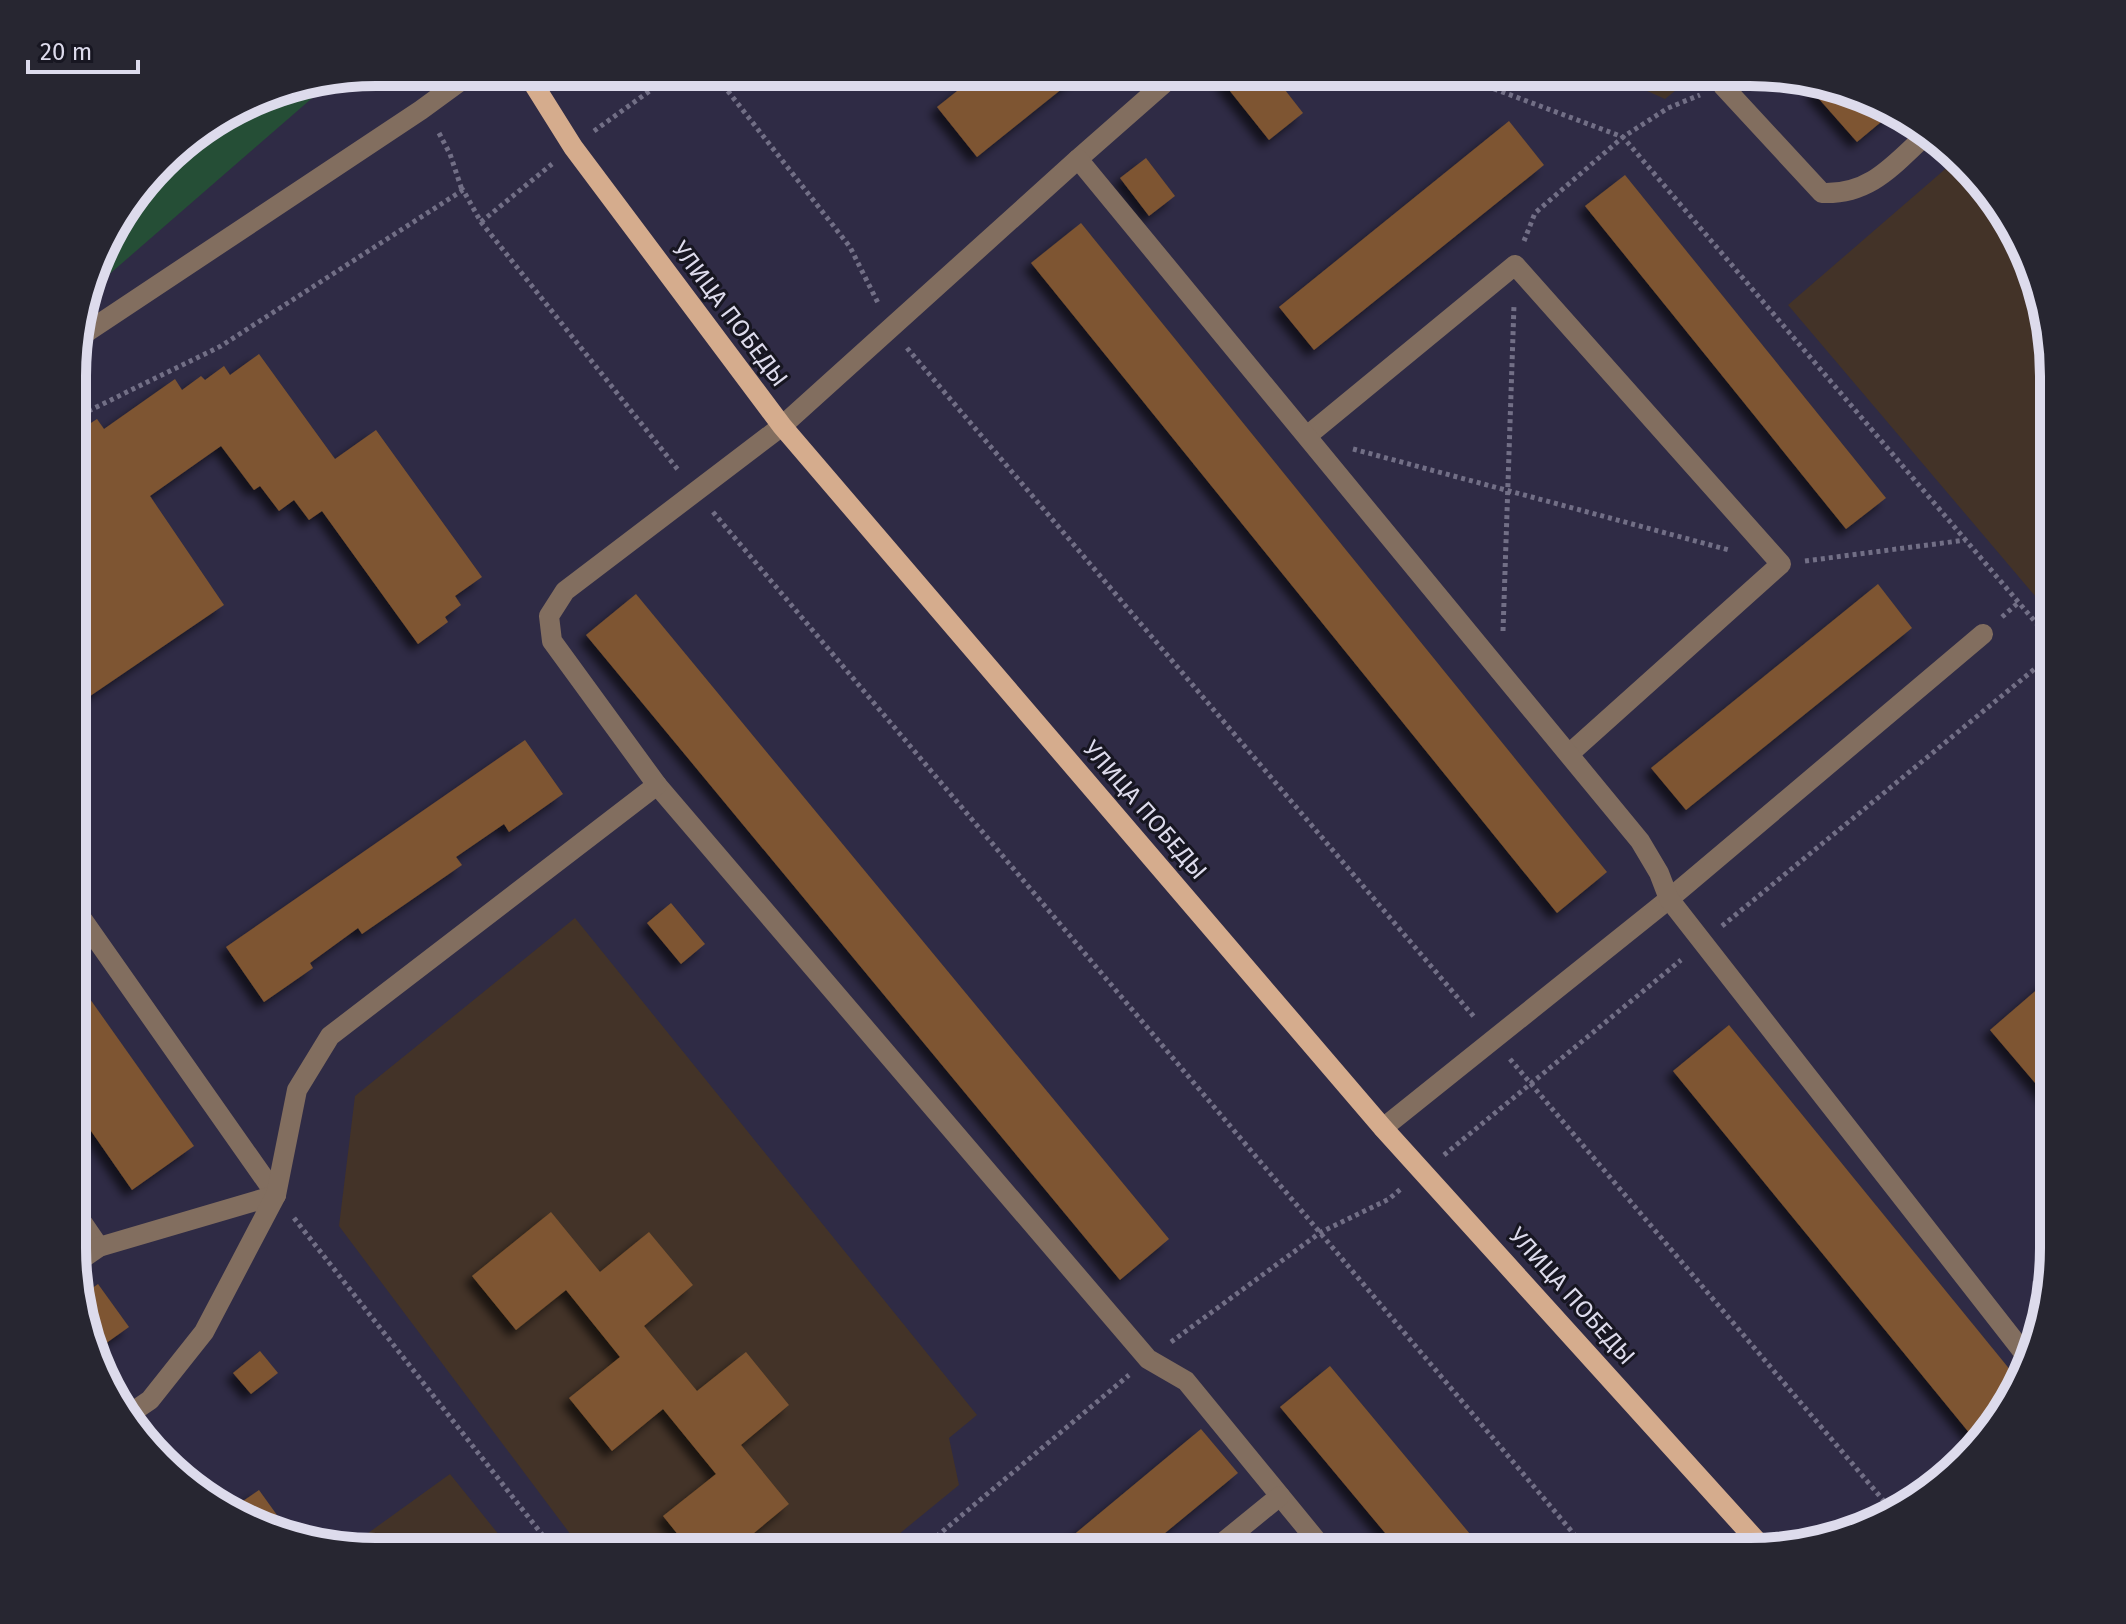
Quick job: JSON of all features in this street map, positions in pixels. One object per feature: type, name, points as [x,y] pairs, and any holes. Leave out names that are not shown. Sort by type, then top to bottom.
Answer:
[{"type":"main road","name":"УЛИЦА ПОБЕДЫ","points":[[535,86],[573,147],[782,426],[1383,1128],[1754,1538]]},
{"type":"street","points":[[90,330],[454,86]]},
{"type":"street","points":[[1161,86],[782,426],[565,591],[549,616],[552,641],[657,785],[1148,1359],[1186,1381],[1314,1538]]},
{"type":"street","points":[[1723,86],[1822,193],[1838,193],[1873,182],[1919,141]]},
{"type":"street","points":[[1078,159],[1640,841],[1659,873],[1669,899],[2022,1350]]},
{"type":"street","points":[[1307,436],[1515,265],[1781,564],[1569,754]]},
{"type":"street","points":[[1383,1128],[1669,899],[1983,634]]},
{"type":"street","points":[[136,1410],[150,1400],[204,1332],[276,1195],[297,1090],[330,1036],[657,785]]},
{"type":"street","points":[[86,925],[276,1195]]},
{"type":"street","points":[[86,1256],[99,1247],[276,1195]]},
{"type":"street","points":[[86,1228],[99,1247]]},
{"type":"street","points":[[1228,1538],[1280,1496]]},
{"type":"path","points":[[724,86],[850,247],[891,328],[1886,1504]]},
{"type":"path","points":[[1486,86],[1623,137],[2040,627]]},
{"type":"path","points":[[86,412],[221,346],[463,190],[481,222],[695,491],[1577,1538]]},
{"type":"path","points":[[1353,449],[1735,552]]},
{"type":"path","points":[[1781,564],[1967,539]]},
{"type":"path","points":[[1423,1171],[2040,665]]},
{"type":"path","points":[[276,1195],[545,1538]]},
{"type":"shaded area","points":[[1636,86],[1681,86],[1665,99]]},
{"type":"shaded area","points":[[1949,166],[1968,185],[2001,231],[2018,265],[2038,338],[2040,602],[1788,305]]},
{"type":"shaded area","points":[[575,918],[977,1415],[949,1438],[959,1485],[894,1538],[573,1538],[339,1226],[355,1096]]},
{"type":"shaded area","points":[[450,1474],[502,1538],[376,1538],[362,1537]]},
{"type":"green space","points":[[318,93],[102,281],[135,215],[158,185],[185,158],[215,135],[248,116],[283,101]]},
{"type":"building","points":[[963,86],[1066,86],[977,157],[937,107]]},
{"type":"building","points":[[1226,86],[1282,86],[1303,113],[1269,140]]},
{"type":"building","points":[[1814,94],[1843,101],[1884,119],[1857,142]]},
{"type":"building","points":[[1509,121],[1544,165],[1314,350],[1279,307]]},
{"type":"building","points":[[1146,158],[1175,196],[1149,216],[1120,178]]},
{"type":"building","points":[[1625,175],[1886,498],[1846,529],[1585,206]]},
{"type":"building","points":[[1081,223],[1607,872],[1557,913],[1031,263]]},
{"type":"building","points":[[259,354],[335,459],[376,430],[482,577],[455,596],[461,605],[445,617],[448,622],[418,644],[322,511],[309,520],[294,500],[279,511],[260,486],[254,490],[221,446],[150,496],[224,605],[86,699],[86,426],[97,419],[104,429],[175,379],[182,390],[201,376],[205,380],[224,366],[230,375]]},
{"type":"building","points":[[1878,584],[1912,628],[1686,810],[1651,768]]},
{"type":"building","points":[[636,594],[1169,1239],[1120,1280],[586,635]]},
{"type":"building","points":[[525,740],[563,794],[509,832],[504,824],[456,857],[462,865],[362,934],[358,928],[310,963],[313,968],[264,1002],[226,947]]},
{"type":"building","points":[[671,903],[705,944],[681,964],[647,923]]},
{"type":"building","points":[[2040,987],[2040,1089],[1990,1030]]},
{"type":"building","points":[[86,993],[194,1146],[132,1190],[86,1124]]},
{"type":"building","points":[[1729,1025],[2012,1372],[1991,1409],[1971,1435],[1673,1071]]},
{"type":"building","points":[[551,1212],[600,1272],[649,1232],[693,1285],[644,1326],[697,1391],[746,1352],[789,1405],[741,1445],[789,1504],[748,1538],[681,1538],[663,1516],[716,1474],[663,1409],[612,1451],[569,1398],[620,1357],[566,1290],[516,1330],[472,1276]]},
{"type":"building","points":[[98,1284],[129,1327],[103,1346],[96,1323],[89,1290]]},
{"type":"building","points":[[260,1351],[278,1373],[251,1394],[233,1373]]},
{"type":"building","points":[[1330,1366],[1473,1538],[1389,1538],[1280,1407]]},
{"type":"building","points":[[1201,1429],[1238,1473],[1159,1538],[1070,1538]]},
{"type":"building","points":[[259,1490],[283,1523],[265,1516],[239,1503]]}]
